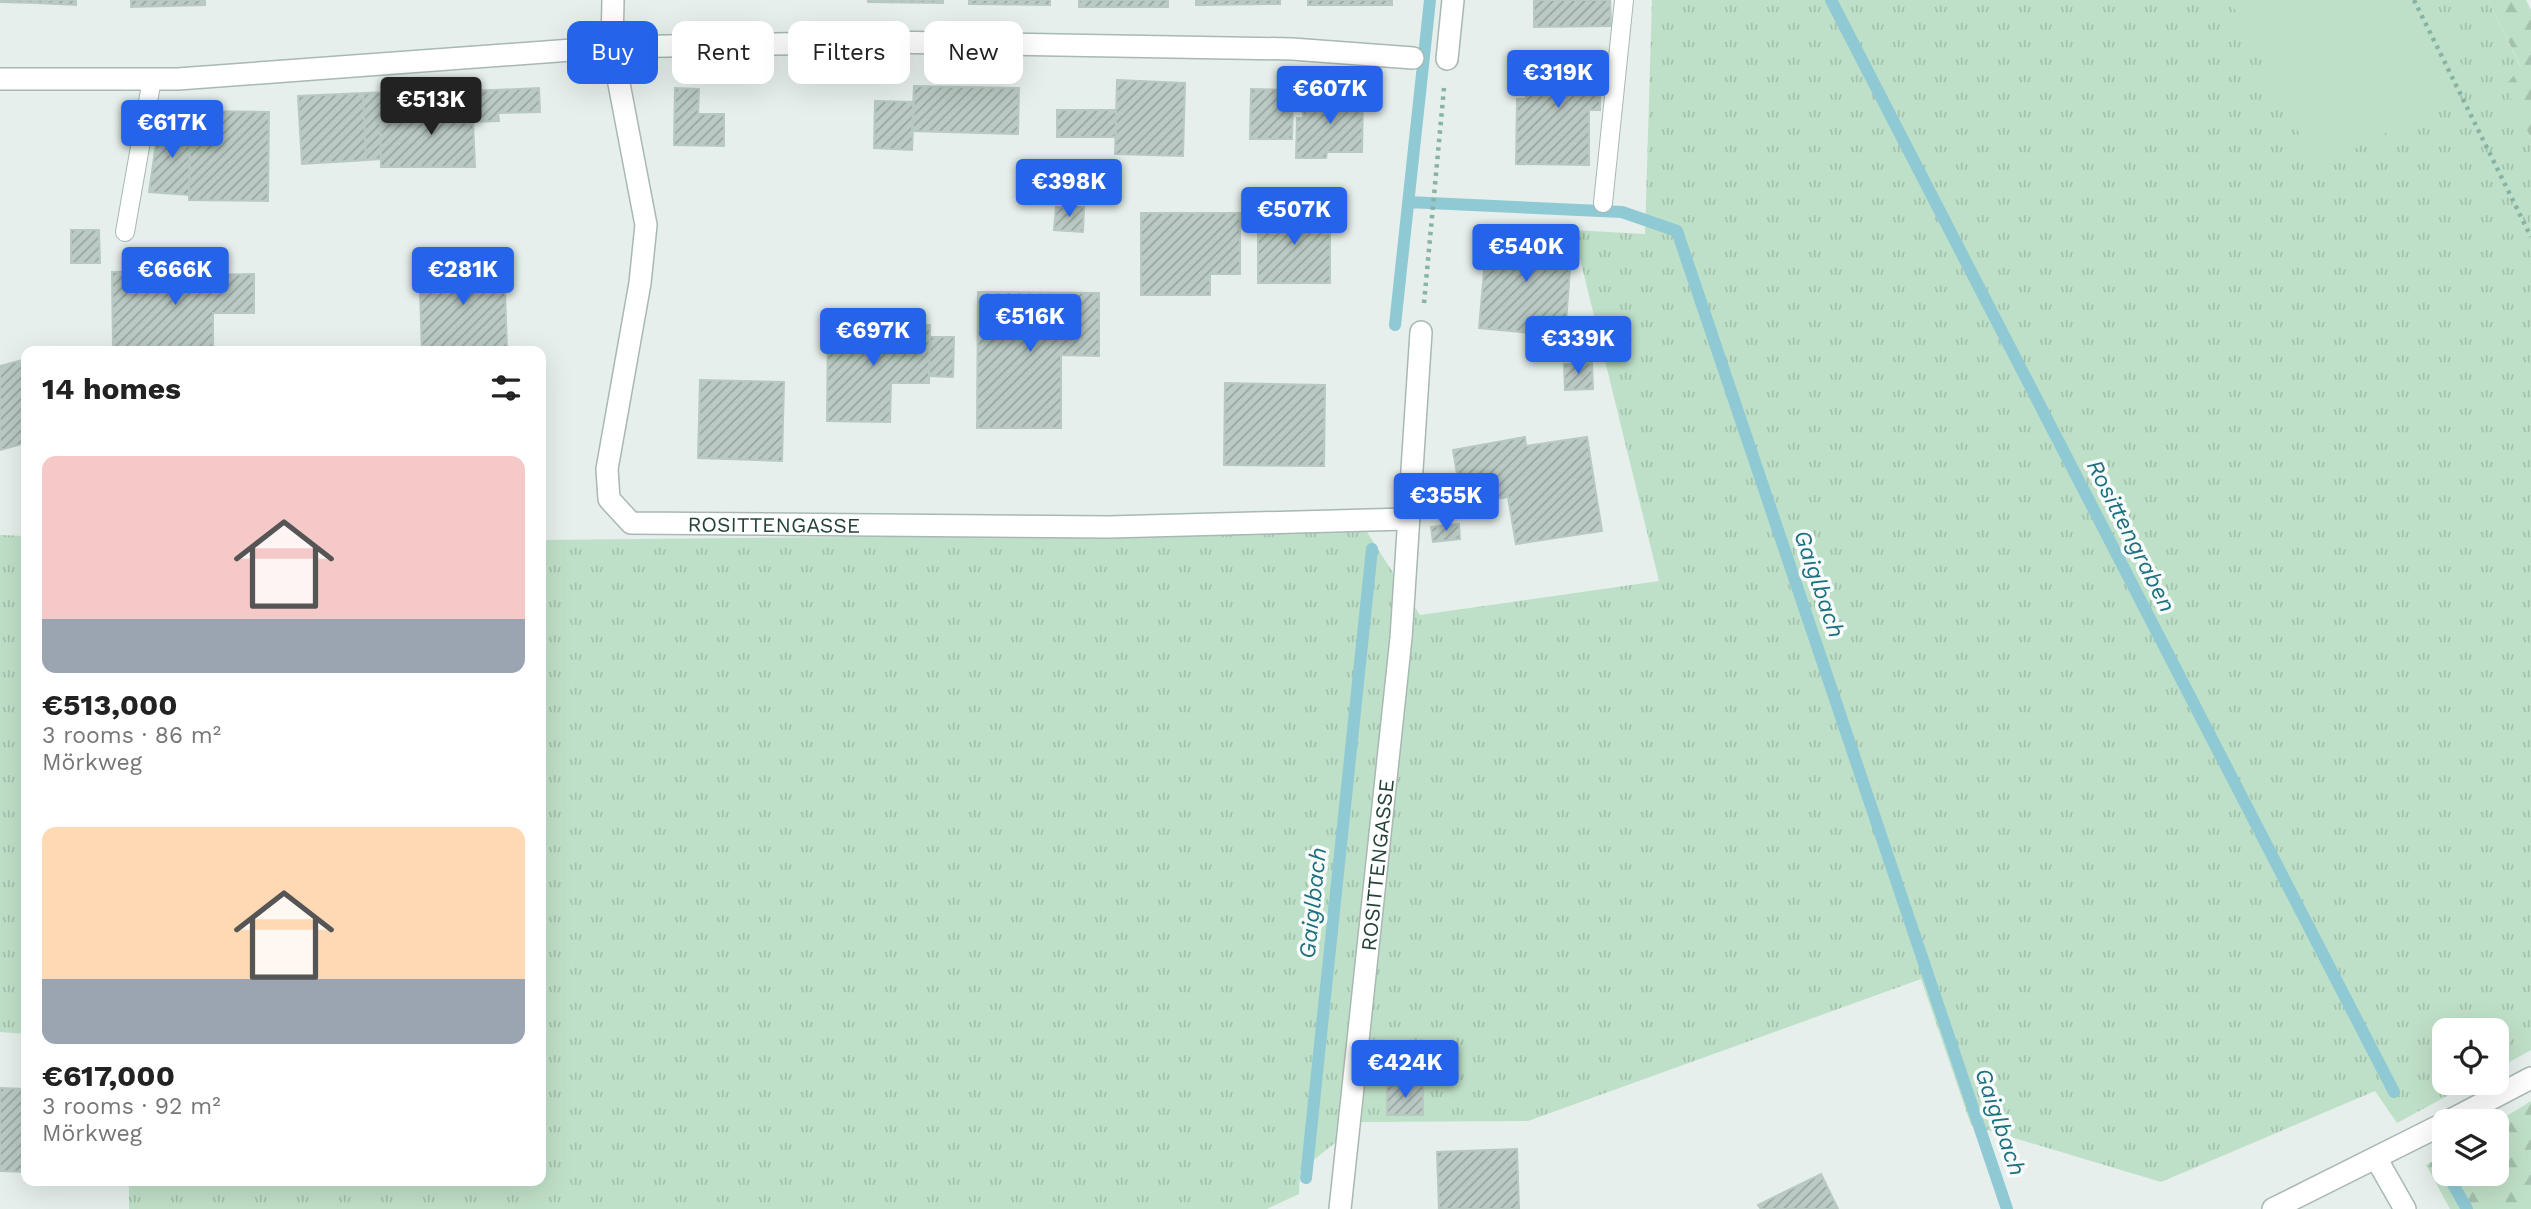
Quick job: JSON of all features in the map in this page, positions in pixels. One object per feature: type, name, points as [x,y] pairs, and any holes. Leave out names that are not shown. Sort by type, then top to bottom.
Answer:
[{"type":"street","name":"ROSITTENGASSE","points":[[612,0],[612,21]]},
{"type":"street","points":[[1447,59],[1453,0]]},
{"type":"street","points":[[658,46],[911,42],[1292,49],[1413,58]]},
{"type":"street","points":[[0,79],[152,79],[567,50]]},
{"type":"street","name":"ROSITTENGASSE","points":[[619,84],[646,225],[640,283],[607,469],[610,499],[631,523],[1109,527],[1407,519]]},
{"type":"street","name":"ROSITTENGASSE","points":[[1339,1209],[1401,638],[1421,332]]},
{"type":"street","points":[[2471,1109],[2531,1078]]},
{"type":"street","points":[[2273,1209],[2432,1129]]},
{"type":"street","points":[[2376,1158],[2405,1209]]},
{"type":"lane","points":[[1603,203],[1624,0]]},
{"type":"lane","points":[[125,232],[152,79]]},
{"type":"path","points":[[2414,0],[2531,237]]},
{"type":"path","points":[[1421,332],[1447,59]]},
{"type":"green space","points":[[1652,0],[2488,0],[2521,68],[2506,86],[2531,138],[2531,1050],[2509,1062],[2509,1018],[2432,1018],[2432,1095],[2449,1095],[2397,1123],[2375,1091],[2161,1182],[1971,1125],[1921,979],[1528,1121],[1361,1122],[1300,1171],[1299,1194],[1267,1209],[129,1209],[129,1186],[546,1186],[546,540],[1367,532],[1420,615],[1659,581],[1573,230],[1645,234]]},
{"type":"green space","points":[[2230,0],[2429,0],[2474,88],[2317,168]]},
{"type":"green space","points":[[2488,0],[2526,0],[2531,10],[2531,138],[2505,86],[2521,67]]},
{"type":"green space","points":[[0,535],[21,536],[21,1034],[0,1032]]},
{"type":"green space","points":[[2531,1101],[2531,1209],[2450,1209],[2437,1186],[2509,1186],[2509,1115]]},
{"type":"green space","points":[[2432,1162],[2432,1176],[2426,1165]]},
{"type":"building","points":[[38,0],[38,3],[0,2]]},
{"type":"building","points":[[38,0],[76,0],[76,5],[38,3]]},
{"type":"building","points":[[131,0],[205,0],[205,5],[131,7]]},
{"type":"building","points":[[943,0],[943,3],[868,2]]},
{"type":"building","points":[[969,0],[1050,0],[1050,5],[969,4]]},
{"type":"building","points":[[1079,0],[1168,0],[1168,7],[1079,7]]},
{"type":"building","points":[[1196,0],[1280,0],[1280,4],[1196,5]]},
{"type":"building","points":[[1308,0],[1392,0],[1392,5],[1308,5]]},
{"type":"building","points":[[1534,0],[1610,0],[1611,26],[1534,27]]},
{"type":"building","points":[[1527,55],[1601,56],[1600,110],[1589,110],[1589,165],[1516,164],[1517,99],[1526,99]]},
{"type":"building","points":[[1117,80],[1185,83],[1183,156],[1115,154]]},
{"type":"building","points":[[914,86],[1019,88],[1018,134],[912,131]]},
{"type":"building","points":[[539,88],[540,112],[498,113],[499,121],[473,122],[472,91]]},
{"type":"building","points":[[675,88],[699,89],[698,114],[724,114],[724,146],[674,145]]},
{"type":"building","points":[[1251,89],[1293,90],[1292,139],[1250,139]]},
{"type":"building","points":[[398,92],[399,123],[380,123],[381,159],[366,160],[363,93]]},
{"type":"building","points":[[363,93],[366,160],[302,164],[298,96]]},
{"type":"building","points":[[1303,95],[1363,95],[1362,152],[1327,152],[1326,158],[1296,158],[1297,118],[1303,118]]},
{"type":"building","points":[[472,99],[475,167],[381,167],[380,123],[413,122],[412,101]]},
{"type":"building","points":[[875,101],[914,102],[912,150],[874,148]]},
{"type":"building","points":[[1057,110],[1116,110],[1116,137],[1057,137]]},
{"type":"building","points":[[191,111],[269,112],[268,201],[189,200]]},
{"type":"building","points":[[159,123],[190,125],[189,195],[149,192]]},
{"type":"building","points":[[1056,207],[1084,207],[1083,232],[1054,230]]},
{"type":"building","points":[[1258,211],[1330,211],[1330,283],[1258,283]]},
{"type":"building","points":[[1141,213],[1240,213],[1240,274],[1210,274],[1210,295],[1141,295]]},
{"type":"building","points":[[71,230],[99,230],[100,263],[71,263]]},
{"type":"building","points":[[1494,230],[1561,234],[1560,255],[1571,256],[1565,336],[1479,328],[1486,249],[1493,249]]},
{"type":"building","points":[[504,262],[507,346],[422,346],[419,264]]},
{"type":"building","points":[[206,270],[206,275],[254,274],[254,313],[213,313],[213,346],[113,346],[112,272]]},
{"type":"building","points":[[978,292],[1099,293],[1099,356],[1061,355],[1061,428],[977,428]]},
{"type":"building","points":[[828,323],[930,325],[929,383],[891,383],[890,422],[827,421]]},
{"type":"building","points":[[930,337],[954,337],[953,377],[929,376]]},
{"type":"building","points":[[21,360],[21,444],[0,450],[0,366]]},
{"type":"building","points":[[1592,363],[1593,389],[1565,390],[1564,364]]},
{"type":"building","points":[[700,380],[784,382],[782,461],[698,458]]},
{"type":"building","points":[[1225,383],[1325,385],[1324,466],[1224,465]]},
{"type":"building","points":[[1525,437],[1526,446],[1587,437],[1602,531],[1516,544],[1508,497],[1462,504],[1453,450]]},
{"type":"building","points":[[1459,524],[1460,539],[1433,542],[1431,527]]},
{"type":"building","points":[[1387,1085],[1423,1086],[1423,1115],[1387,1115]]},
{"type":"building","points":[[0,1088],[21,1089],[21,1172],[0,1171]]},
{"type":"building","points":[[1517,1149],[1519,1209],[1439,1209],[1437,1152]]},
{"type":"building","points":[[1821,1174],[1838,1209],[1761,1209],[1758,1205]]},
{"type":"waterway","name":"Gaiglbach","points":[[1395,325],[1430,0]]},
{"type":"waterway","name":"Rosittengraben","points":[[1831,0],[2394,1092]]},
{"type":"waterway","name":"Gaiglbach","points":[[1408,202],[1622,212],[1677,231],[2007,1209]]},
{"type":"waterway","name":"Gaiglbach","points":[[1306,1178],[1372,549]]},
{"type":"waterway","name":"Rosittengraben","points":[[2454,1186],[2467,1209]]}]
